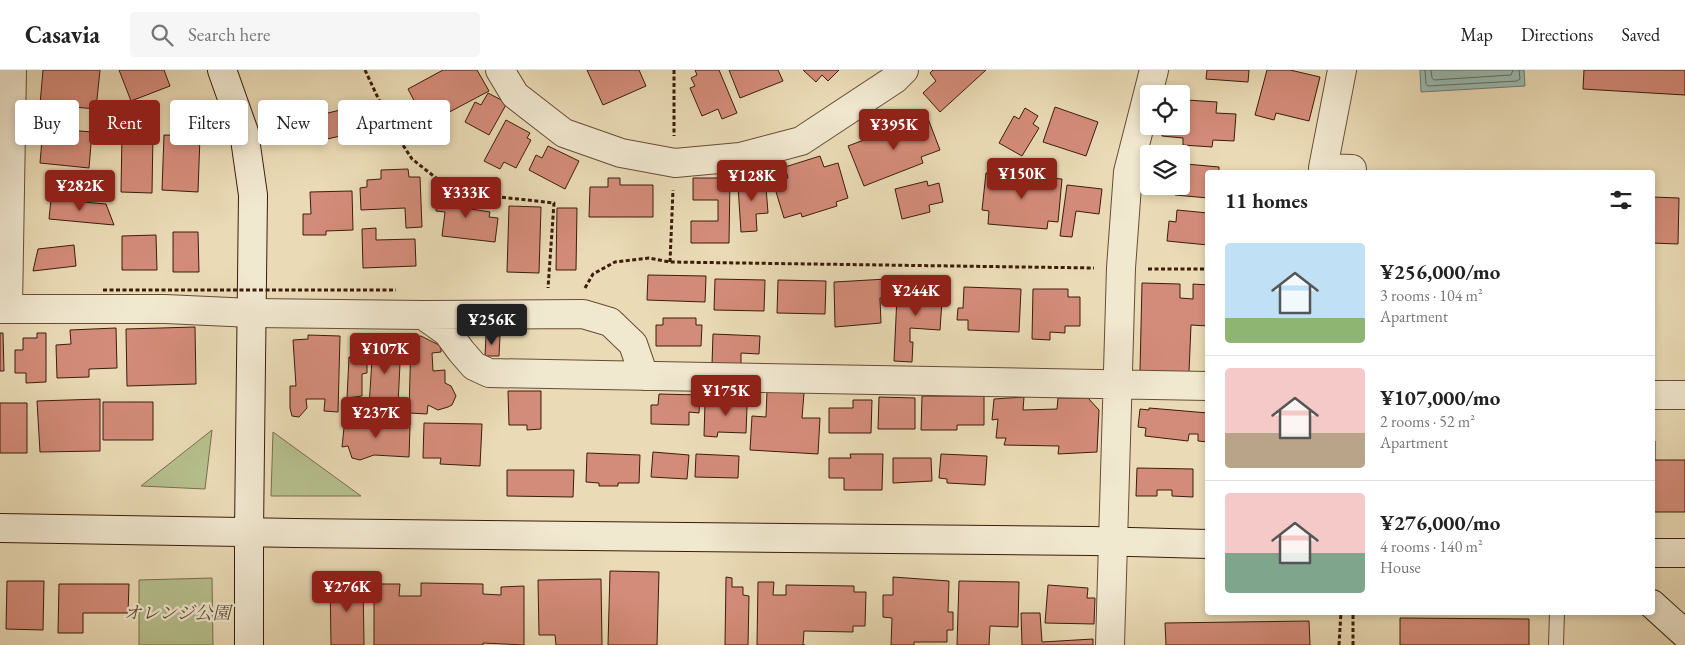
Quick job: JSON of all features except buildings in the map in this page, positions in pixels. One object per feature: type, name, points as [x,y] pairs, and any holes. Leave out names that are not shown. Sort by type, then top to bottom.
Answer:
[{"type":"street","points":[[12,70],[4,308],[165,309],[252,313],[423,315],[583,314],[610,322],[633,344],[644,376]]},
{"type":"street","points":[[222,70],[244,132],[253,194],[249,645]]},
{"type":"street","points":[[500,70],[516,95],[564,133],[621,154],[674,162],[740,157],[801,141],[895,79],[904,70]]},
{"type":"street","points":[[1110,645],[1121,268],[1128,172],[1154,70]]},
{"type":"street","points":[[1342,70],[1323,168],[1352,170]]},
{"type":"street","points":[[423,315],[447,332],[474,366],[489,373],[1205,386]]},
{"type":"street","points":[[1655,395],[1685,395]]},
{"type":"street","points":[[0,528],[1205,544]]},
{"type":"street","points":[[1655,553],[1685,553]]},
{"type":"street","points":[[1655,607],[1685,634]]},
{"type":"lane","points":[[1556,645],[1557,615]]},
{"type":"path","points":[[365,70],[392,128],[412,158],[445,185],[473,194],[554,203],[548,281]]},
{"type":"path","points":[[670,262],[674,162],[674,70]]},
{"type":"path","points":[[583,314],[584,289],[593,274],[615,262],[649,258],[670,262],[1066,268]]},
{"type":"path","points":[[1121,268],[1205,269]]},
{"type":"path","points":[[103,290],[396,290]]},
{"type":"path","points":[[1339,645],[1341,615]]},
{"type":"path","points":[[1353,615],[1353,645]]},
{"type":"green space","points":[[212,430],[205,489],[141,486]]},
{"type":"green space","points":[[273,432],[361,496],[271,496]]},
{"type":"green space","name":"オレンジ公園","points":[[212,578],[213,645],[139,645],[139,580]]},
{"type":"water","points":[[1420,70],[1524,70],[1525,86],[1421,92]]}]
